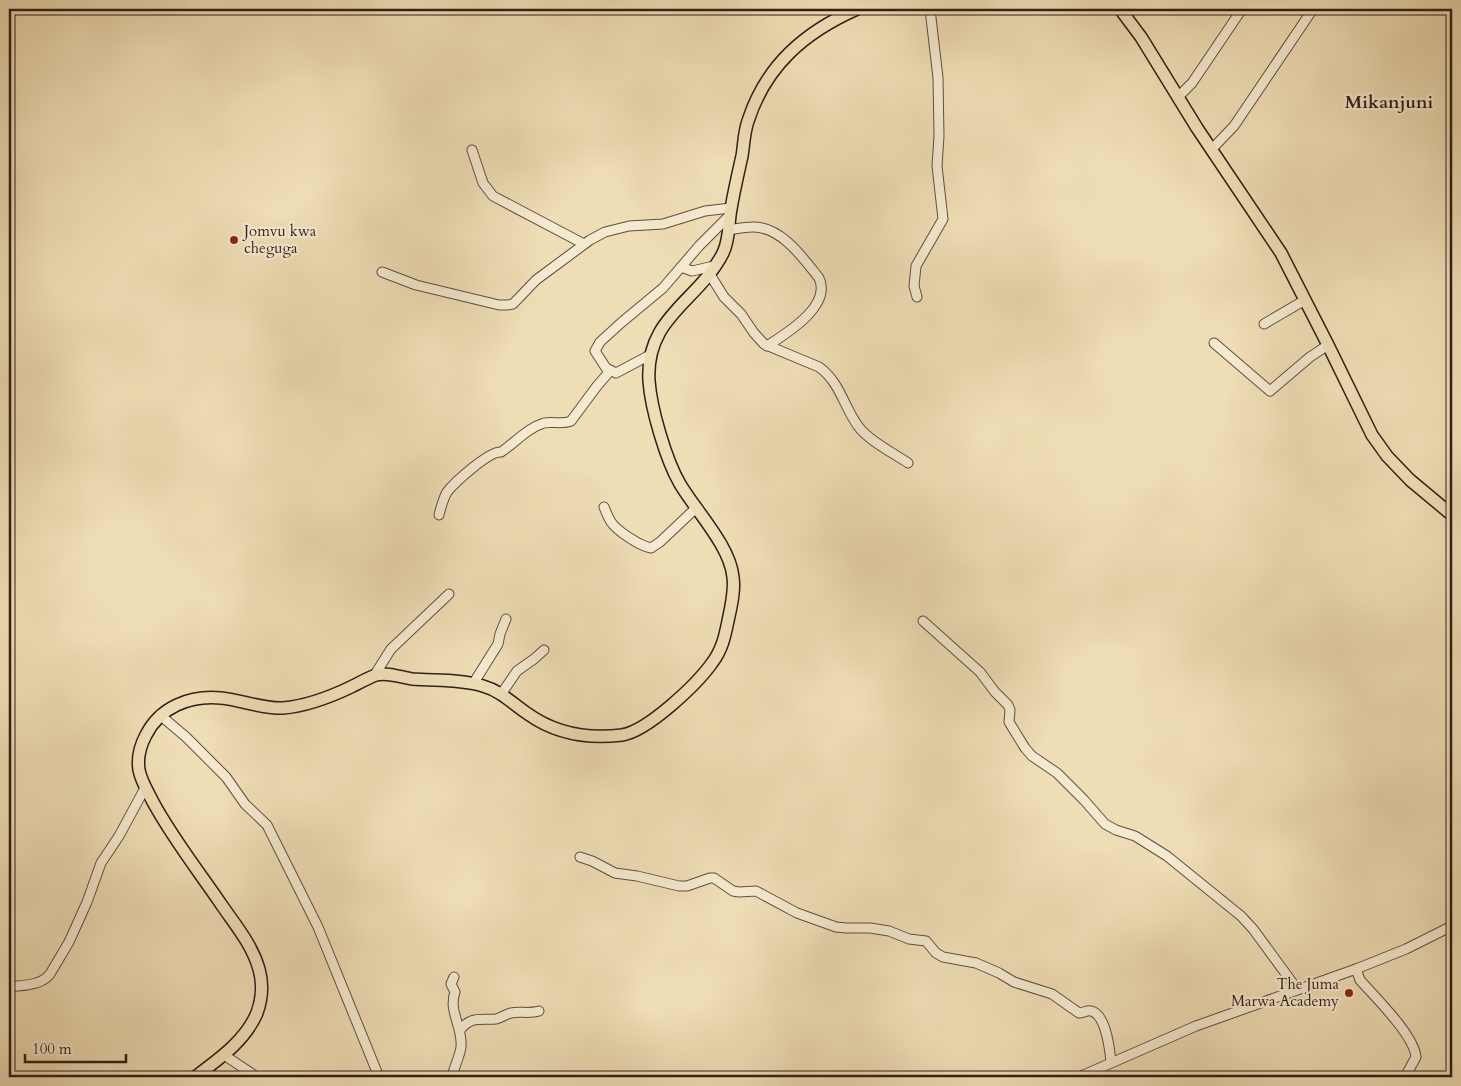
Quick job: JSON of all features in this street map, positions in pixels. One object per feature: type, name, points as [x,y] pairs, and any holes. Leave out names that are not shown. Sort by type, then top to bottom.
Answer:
[{"type":"main road","points":[[195,1077],[224,1055],[242,1038],[255,1018],[261,998],[261,980],[248,943],[162,818],[145,788],[139,769],[140,751],[149,729],[160,715],[176,705],[201,698],[228,699],[268,708],[286,708],[323,700],[374,676],[388,674],[484,686],[502,693],[525,712],[550,727],[571,734],[609,736],[629,734],[644,727],[692,685],[720,652],[725,636],[734,580],[730,562],[714,533],[681,485],[666,452],[649,384],[650,355],[662,326],[712,270],[725,248],[747,123],[763,86],[783,57],[796,46],[824,25],[857,9]]},
{"type":"main road","points":[[1120,9],[1140,37],[1248,206],[1273,240],[1328,345],[1372,435],[1387,456],[1410,480],[1452,513]]},
{"type":"street","points":[[917,298],[914,286],[916,266],[943,219],[937,166],[939,133],[938,78],[930,9]]},
{"type":"street","points":[[1178,97],[1192,83],[1242,9]]},
{"type":"street","points":[[1212,149],[1234,126],[1313,9]]},
{"type":"street","points":[[472,150],[483,183],[493,196],[584,244]]},
{"type":"street","points":[[382,272],[416,285],[509,305],[532,283],[596,236],[616,229],[663,224],[705,211],[731,212]]},
{"type":"street","points":[[650,355],[618,373],[610,371],[596,354],[595,349],[622,322],[663,288],[731,212]]},
{"type":"street","points":[[728,230],[752,226],[782,237],[792,245],[819,278],[822,290],[820,297],[805,317],[767,346]]},
{"type":"street","points":[[681,267],[692,271],[712,270],[724,297],[741,314],[759,340],[767,346],[826,372],[843,397],[857,425],[908,464]]},
{"type":"street","points":[[1264,324],[1305,300]]},
{"type":"street","points":[[1214,344],[1270,391],[1310,357],[1328,345]]},
{"type":"street","points":[[438,515],[448,490],[480,461],[496,452],[501,452],[517,438],[541,424],[571,422],[596,386],[610,371]]},
{"type":"street","points":[[604,507],[610,521],[616,528],[651,548],[696,508]]},
{"type":"street","points":[[374,676],[391,649],[449,594]]},
{"type":"street","points":[[473,684],[498,644],[506,619]]},
{"type":"street","points":[[923,622],[980,672],[995,692],[1008,705],[1010,710],[1009,722],[1032,756],[1057,773],[1087,802],[1105,824],[1141,839],[1172,859],[1241,916],[1264,942],[1297,989]]},
{"type":"street","points":[[502,693],[517,670],[544,650]]},
{"type":"street","points":[[160,715],[186,737],[226,777],[245,804],[267,825],[318,927],[379,1077]]},
{"type":"street","points":[[9,987],[41,982],[50,974],[87,902],[101,863],[119,836],[145,788]]},
{"type":"street","points":[[580,857],[615,873],[679,886],[687,886],[714,878],[733,891],[756,891],[797,913],[836,927],[870,928],[890,931],[909,939],[926,941],[936,954],[943,957],[976,963],[1014,982],[1052,994],[1079,1013],[1089,1011],[1095,1013],[1107,1036],[1111,1063]]},
{"type":"street","points":[[1079,1077],[1196,1026],[1356,969],[1406,949],[1452,926]]},
{"type":"street","points":[[1356,969],[1360,980],[1404,1031],[1414,1046],[1416,1057],[1406,1077]]},
{"type":"street","points":[[452,1077],[461,1047],[460,1030],[452,1000],[455,992],[451,984],[454,977]]},
{"type":"street","points":[[460,1030],[466,1022],[483,1018],[497,1019],[511,1013],[539,1011]]},
{"type":"street","points":[[224,1055],[258,1077]]},
{"type":"place","name":"Jomvu kwa cheguga","points":[[234,240]]},
{"type":"place","name":"The Juma Marwa Academy","points":[[1349,993]]},
{"type":"district","name":"Mikanjuni","points":[[1389,102]]}]
